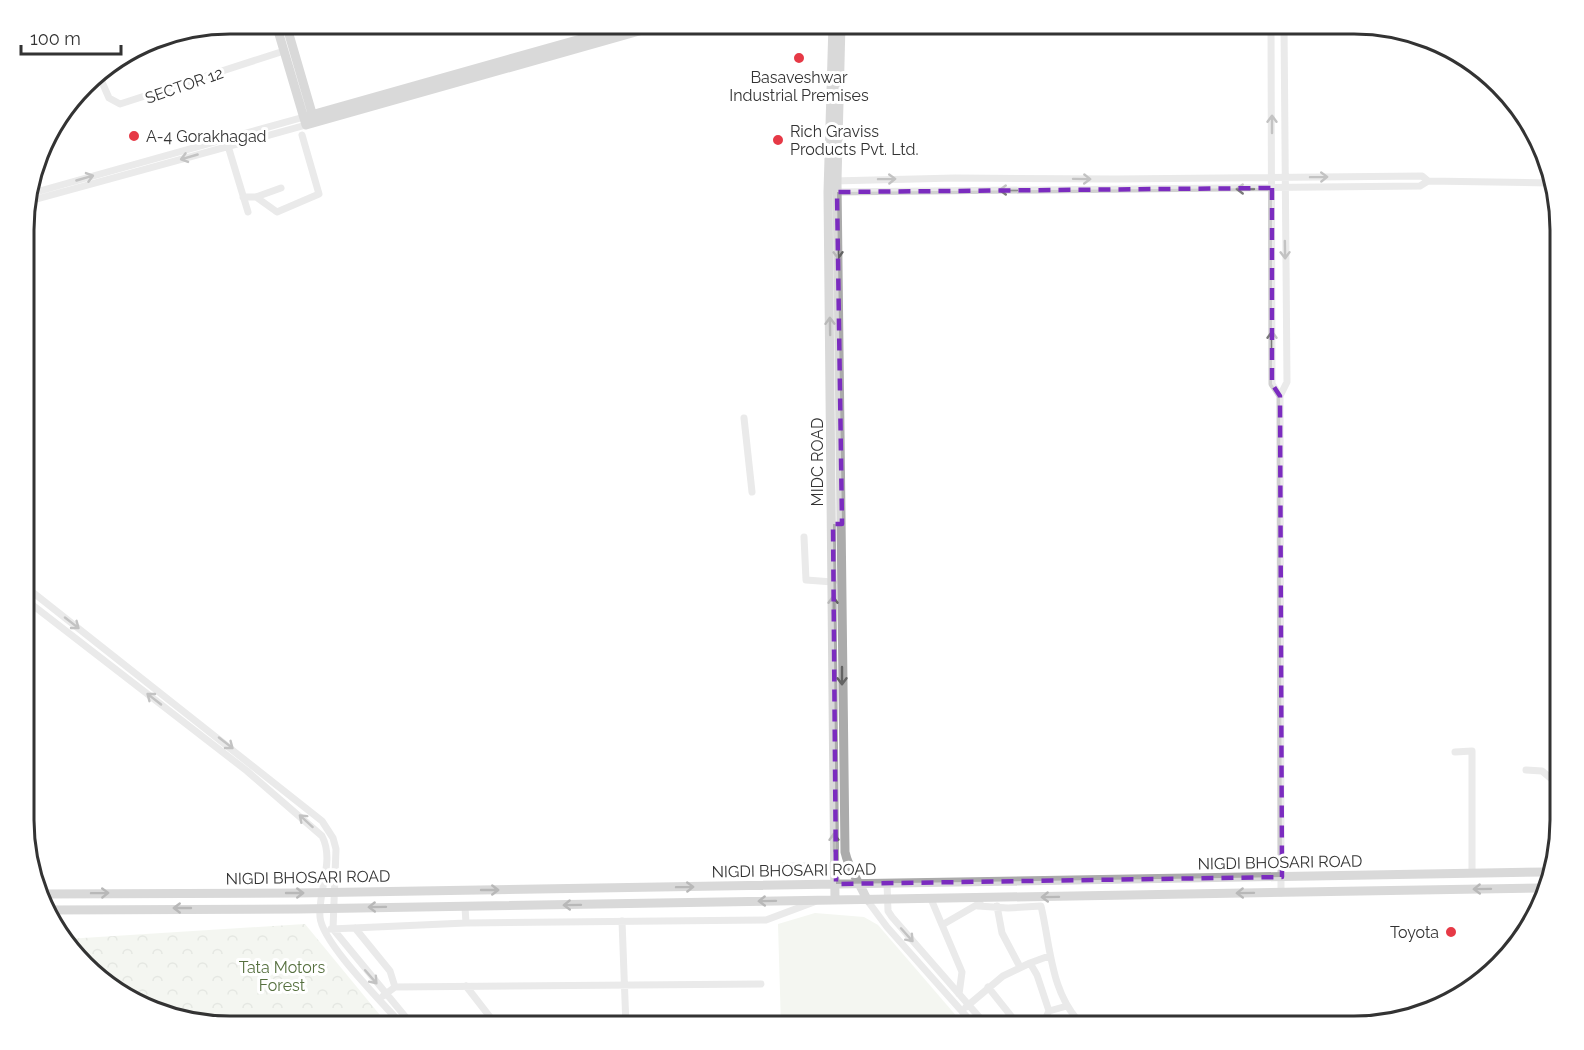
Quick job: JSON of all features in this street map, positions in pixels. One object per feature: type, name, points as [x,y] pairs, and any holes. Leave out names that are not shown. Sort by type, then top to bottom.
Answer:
[{"type":"main road","points":[[833,34],[837,524],[844,852],[849,869],[861,884],[867,900]]},
{"type":"main road","points":[[833,181],[840,34]]},
{"type":"main road","points":[[280,35],[309,120]]},
{"type":"main road","points":[[289,35],[309,120]]},
{"type":"main road","points":[[309,120],[594,35]]},
{"type":"main road","name":"MIDC ROAD","points":[[836,900],[833,582],[837,524]]},
{"type":"main road","name":"NIGDI BHOSARI ROAD","points":[[49,894],[322,892],[1542,872]]},
{"type":"main road","name":"NIGDI BHOSARI ROAD","points":[[57,910],[320,909],[887,899],[980,902],[1536,888]]},
{"type":"street","points":[[1271,34],[1272,384],[1280,396]]},
{"type":"street","points":[[1281,893],[1280,396],[1287,382],[1284,34]]},
{"type":"street","name":"SECTOR 12","points":[[102,82],[109,98],[120,104],[285,51]]},
{"type":"street","points":[[37,199],[228,146],[309,120]]},
{"type":"street","points":[[39,191],[309,120]]},
{"type":"street","points":[[256,198],[277,212],[319,194],[303,135]]},
{"type":"street","points":[[228,146],[248,212]]},
{"type":"street","points":[[833,181],[955,178],[1422,176],[1428,181]]},
{"type":"street","points":[[833,192],[1420,186],[1428,181],[1544,183]]},
{"type":"street","points":[[243,197],[256,198],[281,188]]},
{"type":"street","points":[[744,418],[752,492]]},
{"type":"street","points":[[804,537],[806,579],[833,582]]},
{"type":"street","points":[[34,593],[322,821],[333,838],[336,849],[333,929],[396,1016]]},
{"type":"street","points":[[34,606],[247,771],[322,836],[327,851],[320,909],[322,929],[402,1016]]},
{"type":"street","points":[[1455,752],[1472,751],[1473,873]]},
{"type":"street","points":[[1526,770],[1542,771],[1549,777]]},
{"type":"street","points":[[781,866],[835,866]]},
{"type":"street","points":[[887,883],[888,911],[978,1015]]},
{"type":"street","points":[[931,899],[962,972],[959,994]]},
{"type":"street","points":[[867,900],[887,927],[966,1015]]},
{"type":"street","points":[[322,929],[466,923],[766,920],[817,901]]},
{"type":"street","points":[[942,925],[980,902],[997,906],[1041,906],[1049,956],[1067,1006],[1074,1015]]},
{"type":"street","points":[[997,906],[1002,933],[1020,967]]},
{"type":"street","points":[[465,907],[466,923]]},
{"type":"street","points":[[622,921],[626,1016]]},
{"type":"street","points":[[355,928],[390,971],[395,987]]},
{"type":"street","points":[[962,1011],[988,987],[1020,967],[1049,956]]},
{"type":"street","points":[[1030,963],[1037,975],[1049,1011],[1048,1015]]},
{"type":"street","points":[[383,997],[395,987],[761,984]]},
{"type":"street","points":[[466,986],[489,1016]]},
{"type":"street","points":[[988,987],[1011,1015]]},
{"type":"street","points":[[1049,1011],[1067,1006]]},
{"type":"highlighted area","points":[[1272,188],[1272,384],[1280,396],[1282,877],[836,884],[833,524],[842,524],[837,192]]},
{"type":"green space","points":[[815,913],[864,917],[878,925],[956,1015],[781,1016],[778,924]]},
{"type":"green space","name":"Tata Motors Forest","points":[[305,924],[381,1016],[231,1016],[180,1009],[144,995],[111,975],[75,939]]},
{"type":"place","name":"Basaveshwar Industrial Premises","points":[[799,58]]},
{"type":"place","name":"A-4 Gorakhagad","points":[[134,136]]},
{"type":"place","name":"Rich Graviss Products Pvt. Ltd.","points":[[778,140]]},
{"type":"place","name":"Toyota","points":[[1451,932]]}]
